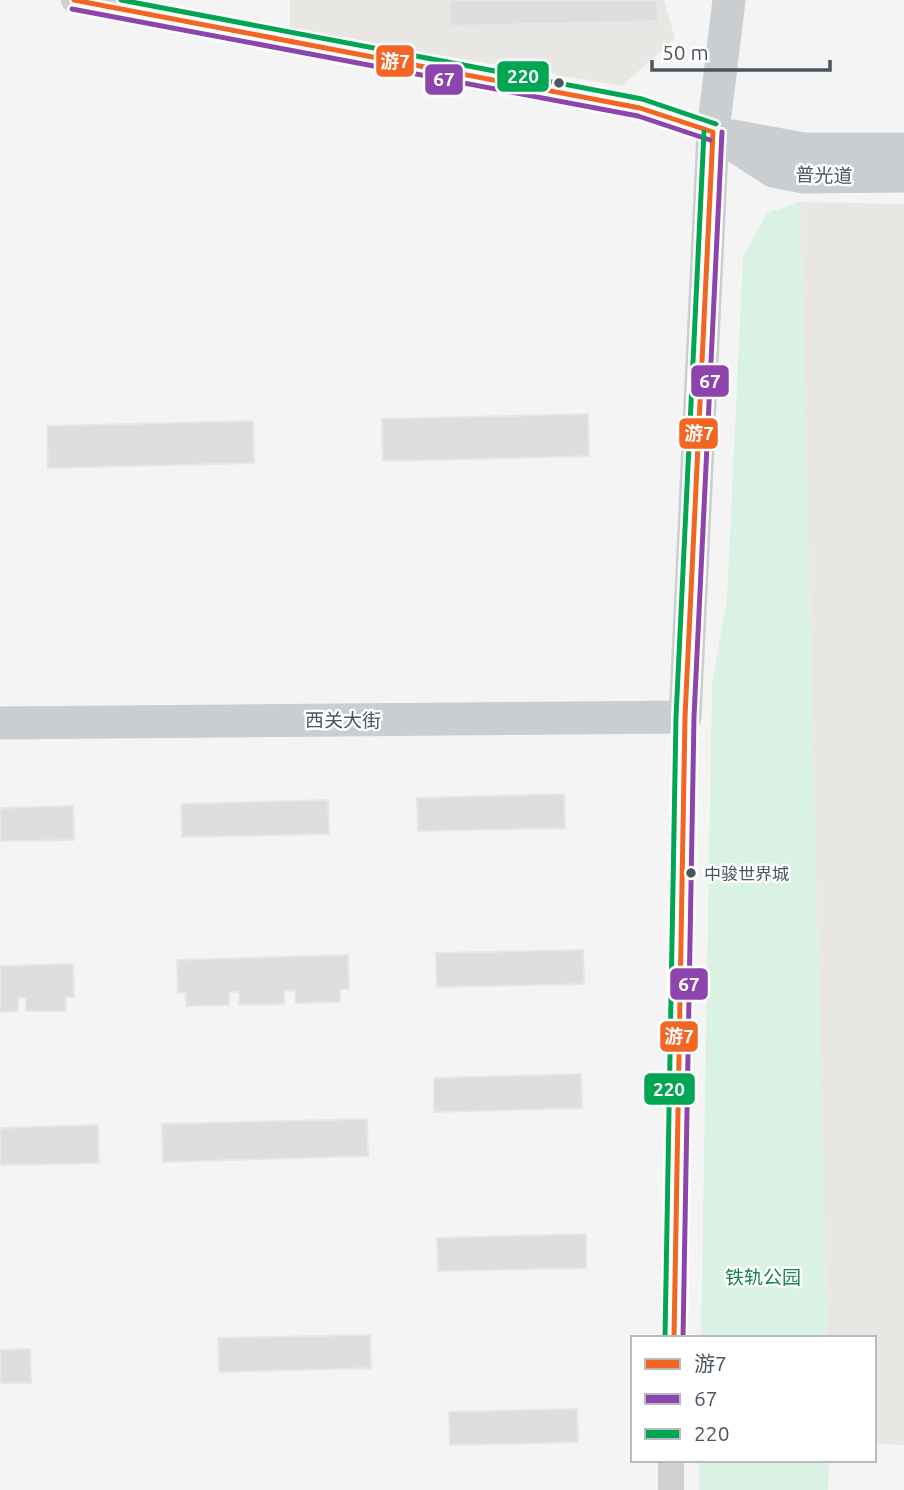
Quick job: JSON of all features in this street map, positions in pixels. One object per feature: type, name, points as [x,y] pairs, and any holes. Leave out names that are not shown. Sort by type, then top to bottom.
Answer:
[{"type":"main road","points":[[685,717],[713,132],[729,0]]},
{"type":"main road","name":"普光道","points":[[713,132],[803,149],[904,149]]},
{"type":"main road","name":"普光道","points":[[713,132],[773,171],[804,177],[904,176]]},
{"type":"main road","name":"西关大街","points":[[0,723],[685,717]]},
{"type":"street","name":"普光道","points":[[74,0],[640,108],[713,132]]},
{"type":"street","points":[[674,1336],[685,717]]},
{"type":"street","points":[[671,1462],[671,1490]]},
{"type":"shaded area","points":[[290,0],[664,0],[675,38],[622,86],[290,30]]},
{"type":"shaded area","points":[[800,202],[904,204],[904,1445],[876,1444],[876,1336],[827,1336]]},
{"type":"green space","name":"铁轨公园","points":[[800,202],[827,1336],[701,1336],[712,684],[727,600],[743,257],[767,213]]},
{"type":"green space","points":[[699,1462],[829,1462],[828,1490],[699,1490]]},
{"type":"building","points":[[450,0],[657,0],[658,21],[450,26]]},
{"type":"building","points":[[588,414],[589,456],[383,461],[382,419]]},
{"type":"building","points":[[253,421],[254,463],[48,468],[47,426]]},
{"type":"building","points":[[564,794],[565,828],[418,831],[417,798]]},
{"type":"building","points":[[328,800],[329,834],[182,837],[181,804]]},
{"type":"building","points":[[73,806],[74,840],[0,841],[0,808]]},
{"type":"building","points":[[583,950],[584,984],[437,987],[436,953]]},
{"type":"building","points":[[348,955],[349,989],[340,989],[340,1002],[296,1003],[295,990],[284,991],[284,1004],[239,1005],[239,992],[229,992],[229,1005],[186,1006],[186,993],[178,993],[177,960]]},
{"type":"building","points":[[73,964],[74,997],[65,997],[66,1011],[26,1011],[26,998],[18,998],[18,1011],[0,1012],[0,966]]},
{"type":"building","points":[[581,1074],[582,1108],[434,1112],[434,1078]]},
{"type":"building","points":[[367,1119],[368,1156],[163,1162],[162,1124]]},
{"type":"building","points":[[98,1125],[99,1163],[0,1165],[0,1128]]},
{"type":"building","points":[[586,1234],[586,1268],[438,1271],[437,1238]]},
{"type":"building","points":[[370,1335],[371,1368],[219,1372],[218,1338]]},
{"type":"building","points":[[30,1349],[31,1383],[0,1383],[0,1350]]},
{"type":"building","points":[[577,1409],[578,1442],[450,1445],[449,1412]]},
{"type":"transit line","name":"游7","points":[[74,0],[640,108],[713,132]]},
{"type":"transit line","name":"220","points":[[121,0],[642,99],[716,124]]},
{"type":"transit line","name":"67","points":[[72,9],[638,116],[710,140]]},
{"type":"transit line","name":"220","points":[[665,1336],[676,717],[704,132]]},
{"type":"transit line","name":"游7","points":[[674,1336],[685,717],[713,132]]},
{"type":"transit line","name":"67","points":[[683,1336],[694,717],[722,132]]},
{"type":"place","name":"中骏世界城","points":[[691,873]]}]
